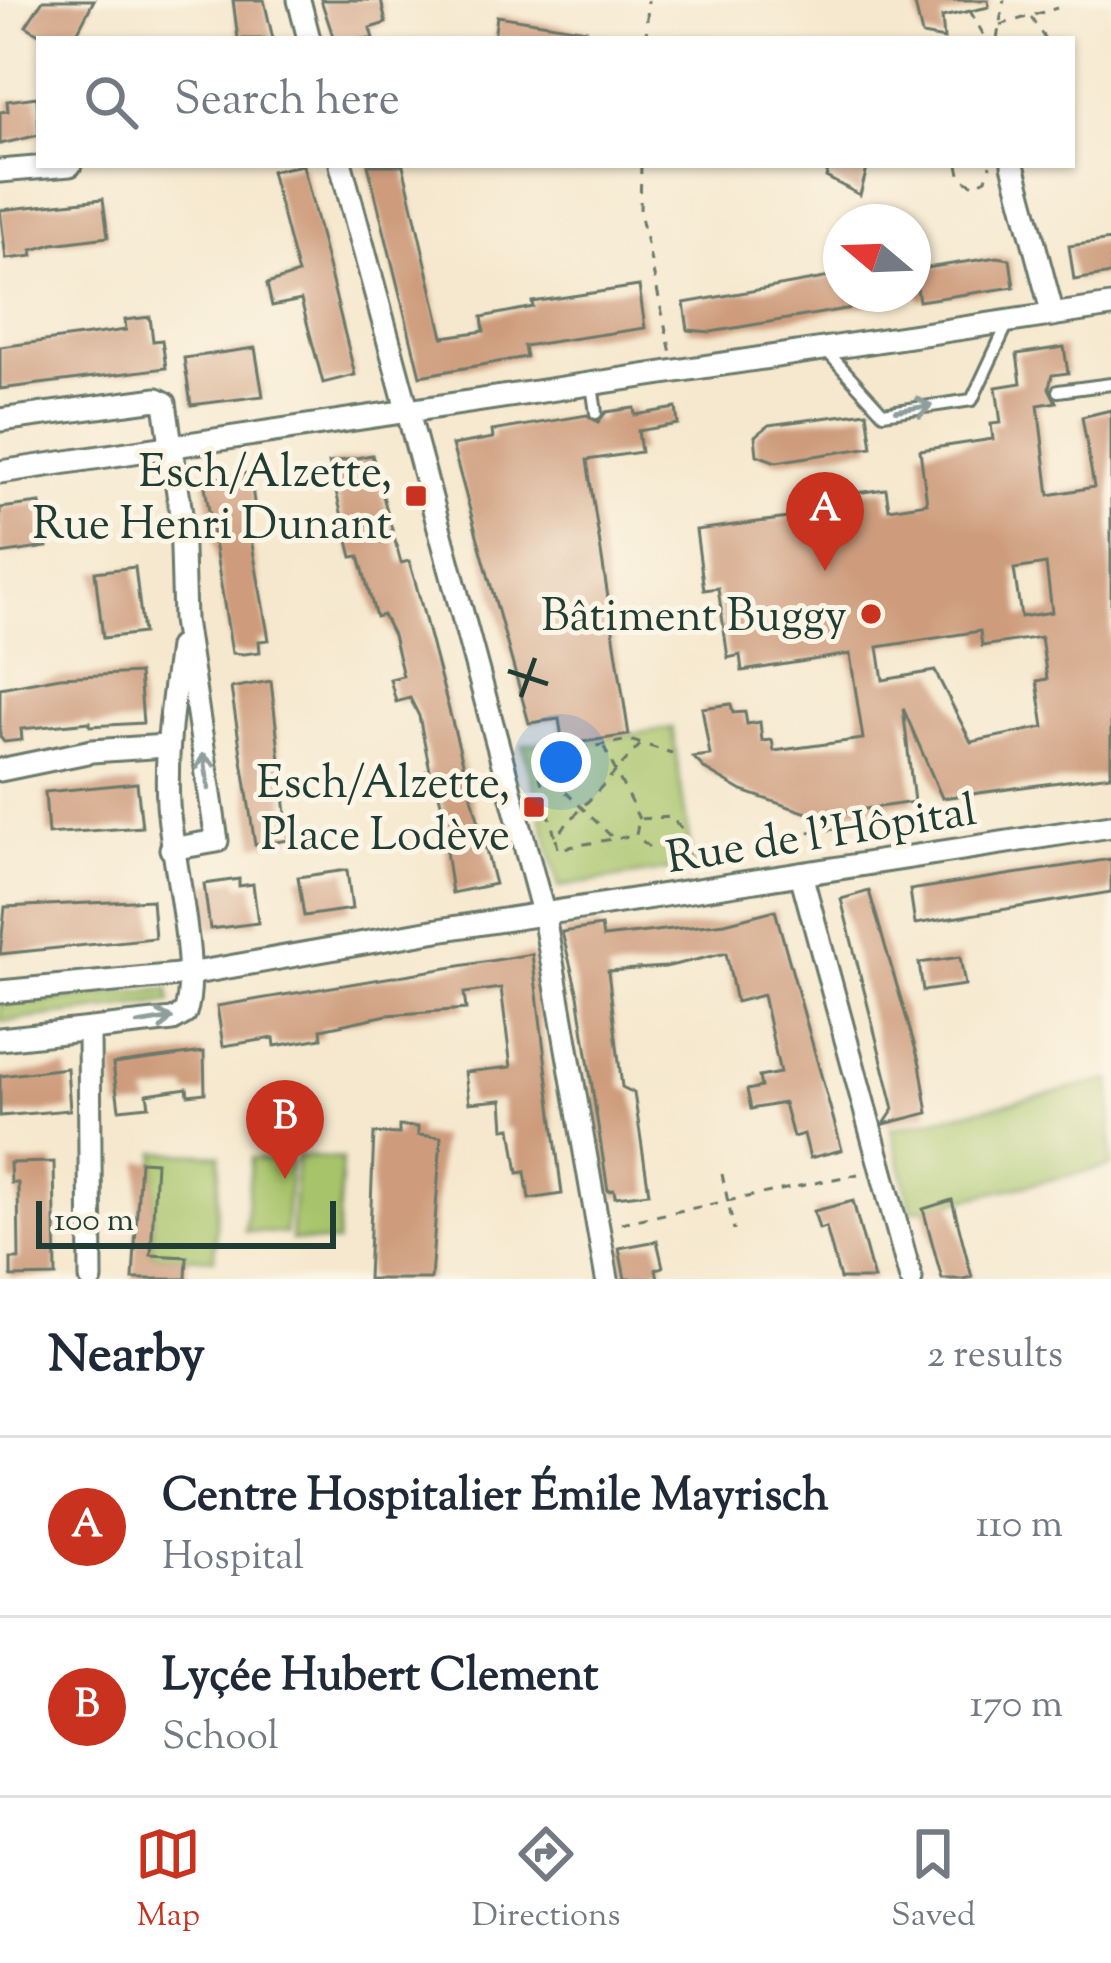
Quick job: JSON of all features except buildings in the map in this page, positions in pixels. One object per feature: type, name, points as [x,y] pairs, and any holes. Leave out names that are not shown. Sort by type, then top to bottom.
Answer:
[{"type":"street","points":[[299,0],[308,36]]},
{"type":"street","points":[[0,171],[36,168]]},
{"type":"street","points":[[342,168],[544,916],[607,1279]]},
{"type":"street","points":[[1013,168],[1053,315]]},
{"type":"street","points":[[0,472],[1111,306]]},
{"type":"street","points":[[0,419],[157,399],[165,403],[184,620],[217,841],[171,848]]},
{"type":"street","points":[[0,1039],[185,1013],[189,974],[171,848],[166,746],[184,620]]},
{"type":"street","points":[[0,770],[92,751],[166,746]]},
{"type":"street","name":"Rue de l'Hôpital","points":[[0,992],[189,974],[544,916],[798,865],[1111,826]]},
{"type":"street","points":[[798,865],[911,1279]]},
{"type":"street","points":[[89,1030],[92,1279]]},
{"type":"lane","points":[[826,350],[883,412],[973,400],[1009,322]]},
{"type":"lane","points":[[1058,391],[1111,384]]},
{"type":"lane","points":[[592,385],[596,413]]},
{"type":"path","points":[[646,36],[648,0]]},
{"type":"path","points":[[998,36],[1004,0]]},
{"type":"path","points":[[1000,25],[1057,8]]},
{"type":"path","points":[[970,11],[984,36]]},
{"type":"path","points":[[1030,16],[1043,36]]},
{"type":"path","points":[[640,168],[640,212],[676,373]]},
{"type":"path","points":[[959,168],[961,178],[974,184],[986,179],[989,168]]},
{"type":"path","points":[[636,835],[558,849],[535,757],[629,740],[672,753]]},
{"type":"path","points":[[604,745],[639,819],[636,835]]},
{"type":"path","points":[[555,836],[640,745]]},
{"type":"path","points":[[538,765],[614,839]]},
{"type":"path","points":[[639,819],[660,814],[678,823],[689,873]]},
{"type":"path","points":[[824,815],[825,830]]},
{"type":"path","points":[[798,865],[792,834],[837,829],[839,846]]},
{"type":"path","points":[[636,835],[649,847]]},
{"type":"path","points":[[596,1228],[881,1169]]},
{"type":"path","points":[[722,1174],[734,1230]]},
{"type":"green space","points":[[672,728],[693,866],[559,887],[523,745],[562,739],[563,745]]},
{"type":"green space","points":[[169,989],[170,1002],[0,1022],[0,1005]]},
{"type":"green space","points":[[1111,1080],[1111,1166],[912,1211],[891,1129]]},
{"type":"green space","points":[[156,1152],[220,1155],[214,1259],[151,1255]]},
{"type":"green space","points":[[297,1156],[342,1159],[337,1243],[291,1240]]},
{"type":"green space","points":[[251,1158],[291,1161],[285,1234],[245,1231]]},
{"type":"place","name":"Esch/Alzette, Rue Henri Dunant","points":[[416,496]]},
{"type":"place","name":"Centre Hospitalier Émile Mayrisch","points":[[825,571]]},
{"type":"place","name":"Bâtiment Buggy","points":[[871,614]]},
{"type":"place","name":"Esch/Alzette, Place Lodève","points":[[534,807]]},
{"type":"place","name":"Lyçée Hubert Clement","points":[[285,1179]]}]
